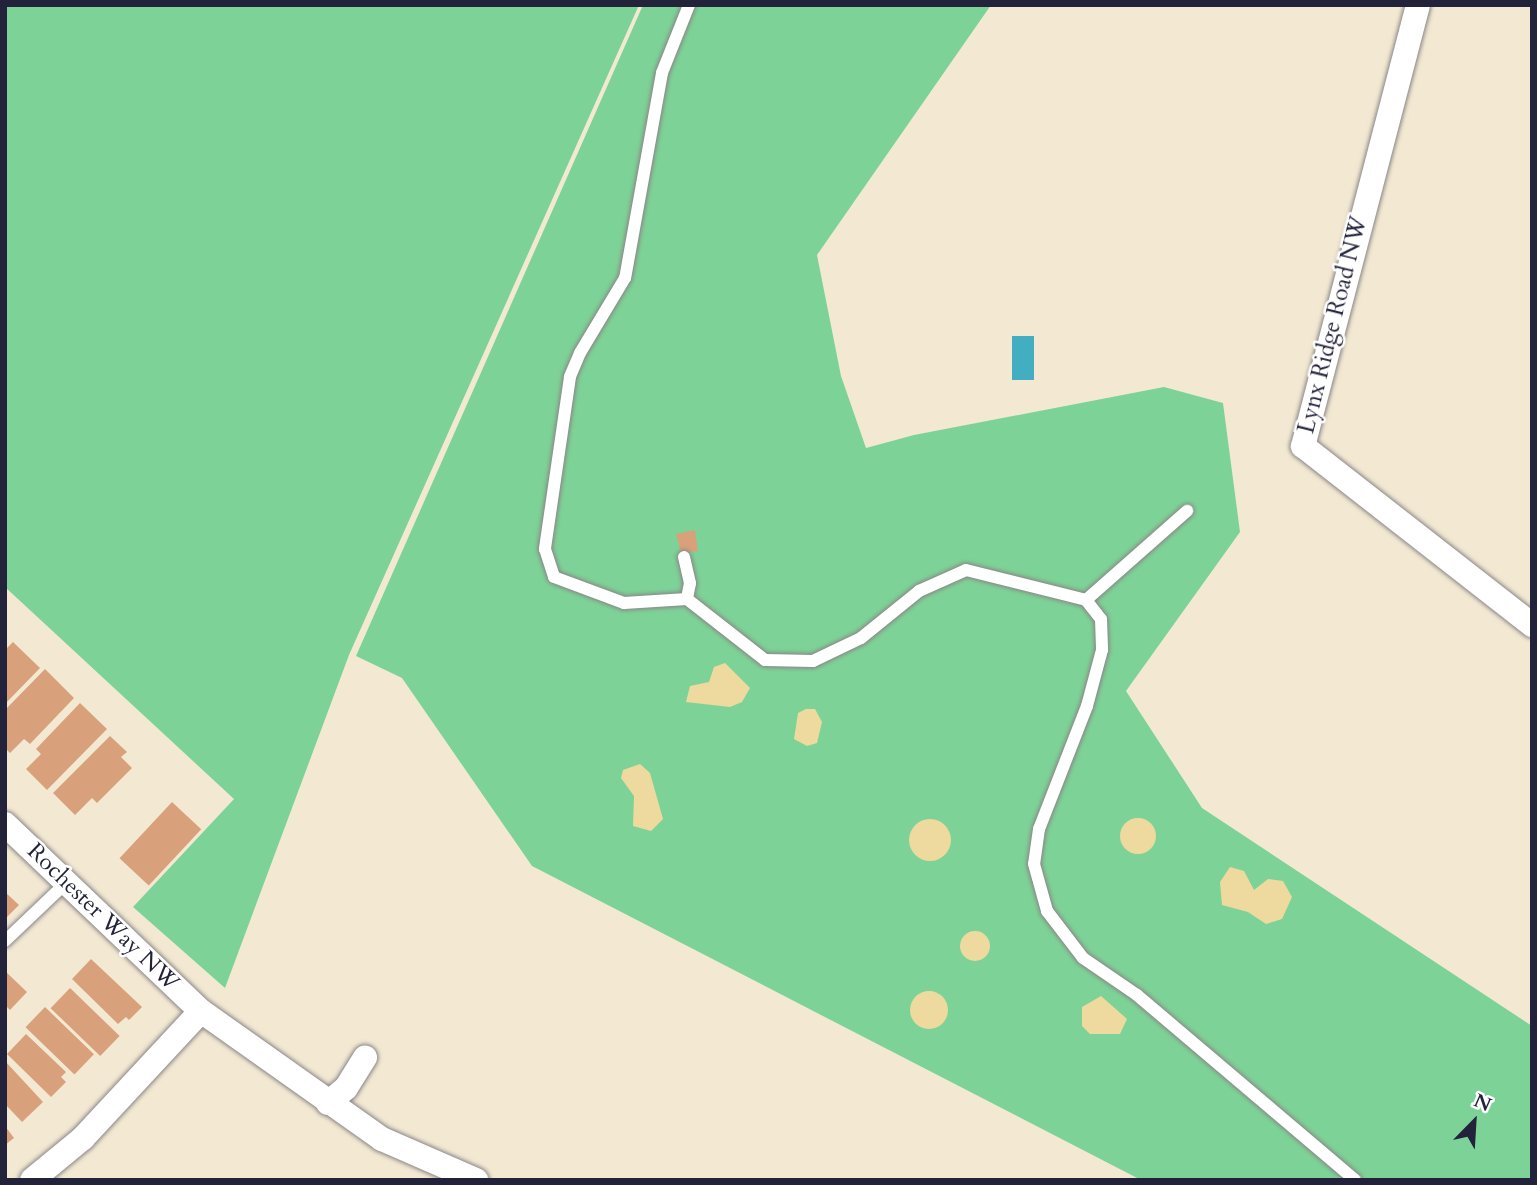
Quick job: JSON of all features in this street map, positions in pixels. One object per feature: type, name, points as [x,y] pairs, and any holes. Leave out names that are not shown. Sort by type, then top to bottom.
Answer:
[{"type":"street","name":"Lynx Ridge Road NW","points":[[1418,5],[1303,446],[1532,625]]},
{"type":"street","name":"Rochester Way NW","points":[[5,824],[201,1011],[382,1139],[476,1180]]},
{"type":"street","points":[[32,1180],[83,1138],[201,1011]]},
{"type":"street","points":[[328,1103],[346,1088],[366,1058]]},
{"type":"lane","points":[[689,5],[662,74],[625,278],[580,353],[570,377],[545,549],[554,577],[587,593],[624,603],[687,599],[765,660],[813,661],[861,638],[919,591],[966,570],[1086,600],[1101,619],[1102,650],[1087,706],[1039,829],[1034,864],[1047,911],[1083,958],[1137,995],[1355,1180]]},
{"type":"lane","points":[[1086,600],[1187,511]]},
{"type":"lane","points":[[684,557],[690,583],[687,599]]},
{"type":"lane","points":[[5,941],[66,883]]},
{"type":"green space","points":[[5,5],[639,5],[349,655],[225,988],[133,907],[234,799],[5,587]]},
{"type":"green space","points":[[643,5],[991,5],[817,255],[841,376],[866,448],[914,435],[1164,387],[1223,403],[1240,532],[1126,691],[1202,808],[1532,1026],[1532,1180],[1141,1180],[532,866],[402,678],[356,656]]},
{"type":"sand","points":[[725,663],[750,688],[742,702],[730,707],[686,702],[690,686],[709,682],[714,667]]},
{"type":"sand","points":[[815,709],[822,722],[817,743],[807,746],[794,739],[798,713]]},
{"type":"sand","points":[[640,764],[650,773],[663,819],[651,831],[633,826],[634,796],[621,778],[623,770]]},
{"type":"sand","points":[[1138,818],[1151,823],[1156,836],[1151,849],[1138,854],[1125,849],[1120,836],[1125,823]]},
{"type":"sand","points":[[930,819],[945,825],[951,840],[945,855],[930,861],[915,855],[909,840],[915,825]]},
{"type":"sand","points":[[1230,867],[1244,871],[1254,890],[1268,879],[1283,881],[1292,897],[1282,919],[1266,924],[1248,912],[1222,905],[1220,882]]},
{"type":"sand","points":[[975,931],[981,932],[989,940],[989,952],[981,960],[975,961],[969,960],[961,952],[960,946],[961,940],[969,932]]},
{"type":"sand","points":[[929,991],[942,997],[948,1010],[942,1023],[929,1029],[916,1023],[910,1010],[916,997]]},
{"type":"sand","points":[[1101,996],[1127,1019],[1120,1034],[1090,1034],[1082,1026],[1082,1007]]},
{"type":"water","points":[[1012,336],[1034,336],[1034,380],[1012,380]]},
{"type":"building","points":[[695,530],[698,551],[681,553],[676,534]]},
{"type":"building","points":[[13,642],[40,668],[5,704],[5,650]]},
{"type":"building","points":[[45,669],[74,698],[30,744],[24,739],[10,753],[5,748],[5,710]]},
{"type":"building","points":[[80,703],[107,729],[47,790],[26,769],[41,754],[36,749]]},
{"type":"building","points":[[110,736],[127,752],[121,757],[132,768],[97,803],[92,798],[75,815],[53,793]]},
{"type":"building","points":[[172,802],[201,829],[149,886],[119,858]]},
{"type":"building","points":[[5,892],[19,905],[5,919]]},
{"type":"building","points":[[91,959],[142,1007],[129,1020],[126,1017],[118,1024],[72,979]]},
{"type":"building","points":[[5,971],[27,992],[10,1010],[5,1005]]},
{"type":"building","points":[[70,988],[120,1036],[100,1056],[51,1008]]},
{"type":"building","points":[[45,1007],[94,1054],[74,1074],[26,1027]]},
{"type":"building","points":[[26,1034],[66,1072],[61,1077],[66,1082],[51,1097],[7,1054]]},
{"type":"building","points":[[5,1061],[43,1102],[22,1122],[5,1104]]},
{"type":"building","points":[[5,1126],[14,1138],[5,1145]]}]
